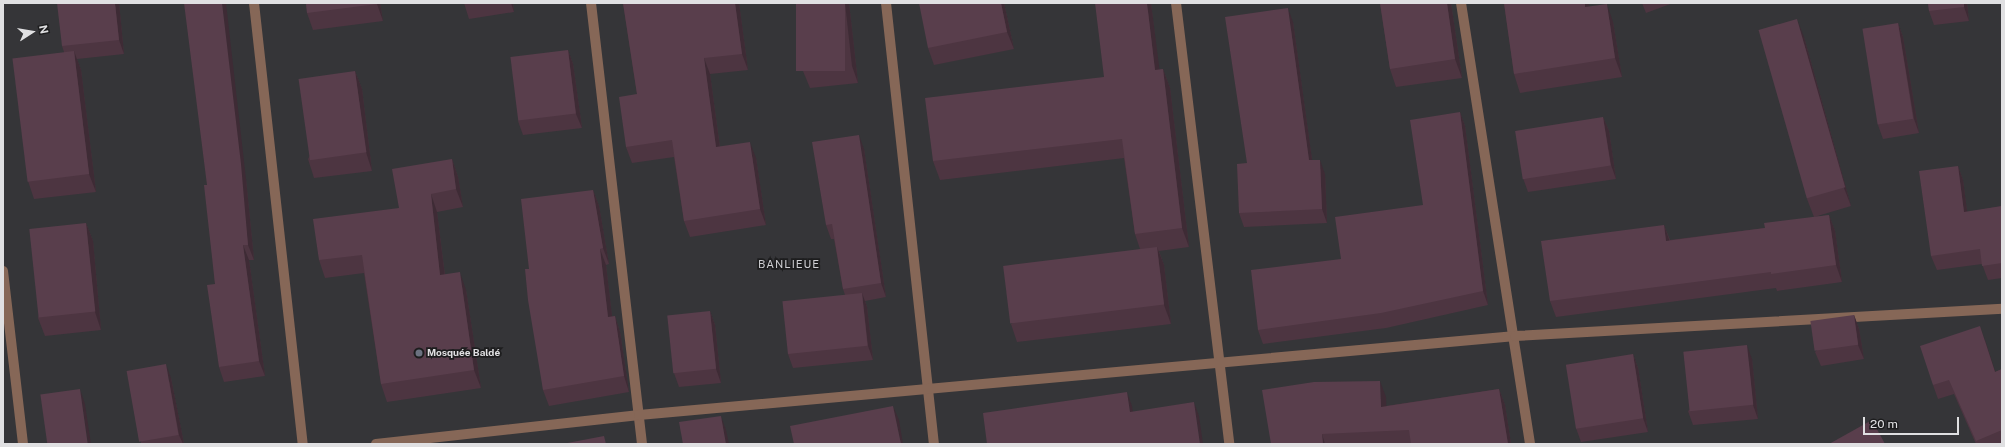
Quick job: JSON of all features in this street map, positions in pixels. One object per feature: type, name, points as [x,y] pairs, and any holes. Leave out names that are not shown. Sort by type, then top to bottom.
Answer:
[{"type":"street","points":[[254,3],[303,444]]},
{"type":"street","points":[[591,3],[642,444]]},
{"type":"street","points":[[886,3],[934,444]]},
{"type":"street","points":[[1176,3],[1229,444]]},
{"type":"street","points":[[1461,3],[1515,336],[1530,444]]},
{"type":"street","points":[[3,271],[23,444]]},
{"type":"street","points":[[376,444],[639,415],[1220,364],[1515,336],[2002,309]]},
{"type":"building","points":[[57,3],[115,3],[119,40],[62,46]]},
{"type":"building","points":[[184,3],[222,3],[241,164],[248,245],[243,245],[259,361],[219,367],[207,285],[215,284],[204,185],[207,185]]},
{"type":"building","points":[[306,3],[376,3],[377,4],[307,13]]},
{"type":"building","points":[[623,3],[735,3],[742,54],[704,58],[716,147],[750,142],[760,209],[684,221],[672,140],[626,147],[619,97],[637,94]]},
{"type":"building","points":[[796,3],[845,3],[845,71],[796,71]]},
{"type":"building","points":[[919,3],[1001,3],[1007,32],[928,48]]},
{"type":"building","points":[[1095,3],[1147,3],[1155,70],[1163,69],[1182,228],[1135,234],[1122,139],[933,161],[925,98],[1104,77]]},
{"type":"building","points":[[1380,3],[1447,3],[1455,59],[1390,69]]},
{"type":"building","points":[[1504,3],[1585,3],[1585,7],[1607,4],[1615,58],[1514,74]]},
{"type":"building","points":[[1928,3],[1964,3],[1964,7],[1929,11]]},
{"type":"building","points":[[1288,8],[1309,160],[1320,160],[1322,209],[1239,213],[1237,164],[1247,163],[1225,17]]},
{"type":"building","points":[[1797,19],[1845,187],[1807,198],[1759,30]]},
{"type":"building","points":[[1898,23],[1913,119],[1878,124],[1862,29]]},
{"type":"building","points":[[568,50],[576,114],[518,121],[510,57]]},
{"type":"building","points":[[74,51],[89,174],[28,182],[12,59]]},
{"type":"building","points":[[355,71],[366,152],[310,160],[299,79]]},
{"type":"building","points":[[1460,112],[1483,291],[1381,313],[1258,330],[1251,270],[1341,259],[1335,217],[1423,205],[1410,120]]},
{"type":"building","points":[[1603,117],[1611,165],[1523,179],[1515,131]]},
{"type":"building","points":[[859,135],[881,283],[843,289],[832,224],[826,225],[812,142]]},
{"type":"building","points":[[452,159],[456,189],[431,194],[440,275],[460,272],[474,370],[381,384],[362,255],[319,260],[313,219],[399,208],[392,169]]},
{"type":"building","points":[[1958,166],[1964,212],[2002,206],[2002,263],[1982,266],[1980,249],[1931,256],[1919,171]]},
{"type":"building","points":[[593,190],[603,248],[600,249],[608,317],[615,316],[624,376],[543,390],[528,300],[525,269],[529,269],[521,199]]},
{"type":"building","points":[[1829,215],[1836,265],[1550,301],[1541,241],[1664,225],[1666,241],[1765,228],[1764,223]]},
{"type":"building","points":[[86,223],[95,312],[39,317],[29,229]]},
{"type":"building","points":[[1157,247],[1164,305],[1010,323],[1003,266]]},
{"type":"building","points":[[862,293],[868,346],[788,354],[782,301]]},
{"type":"building","points":[[710,311],[716,369],[673,373],[667,315]]},
{"type":"building","points":[[1854,315],[1858,345],[1815,351],[1810,321]]},
{"type":"building","points":[[1980,326],[1995,372],[2002,369],[2002,430],[1976,441],[1949,380],[1933,385],[1920,346]]},
{"type":"building","points":[[1747,345],[1753,405],[1690,411],[1683,352]]},
{"type":"building","points":[[1633,354],[1643,418],[1576,429],[1566,365]]},
{"type":"building","points":[[166,364],[179,435],[139,442],[127,371]]},
{"type":"building","points":[[1380,381],[1381,407],[1499,389],[1508,444],[1411,444],[1409,430],[1322,434],[1323,444],[1271,444],[1262,390],[1314,382]]},
{"type":"building","points":[[80,389],[88,444],[47,444],[40,395]]},
{"type":"building","points":[[1127,392],[1130,412],[1194,402],[1200,444],[987,444],[983,413]]},
{"type":"building","points":[[893,406],[901,444],[794,444],[790,426]]},
{"type":"building","points":[[721,416],[726,444],[683,444],[679,422]]},
{"type":"building","points":[[1872,420],[1885,444],[1829,444]]},
{"type":"building","points":[[604,436],[606,444],[562,444]]},
{"type":"place","name":"Mosquée Baldé","points":[[419,353]]},
{"type":"district","name":"BANLIEUE","points":[[789,264]]}]
